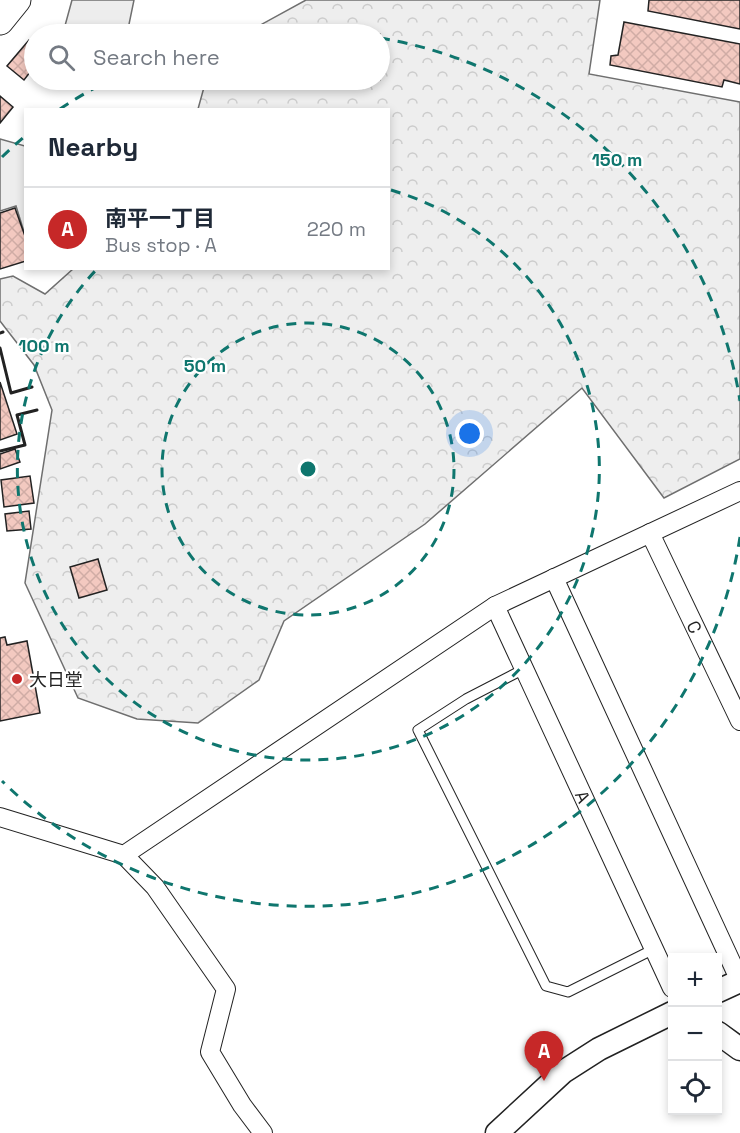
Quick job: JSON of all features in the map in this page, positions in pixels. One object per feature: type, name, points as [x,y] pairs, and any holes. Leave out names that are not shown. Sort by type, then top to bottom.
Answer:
[{"type":"main road","points":[[0,21],[17,0]]},
{"type":"street","points":[[124,855],[495,606],[740,491]]},
{"type":"street","name":"C","points":[[650,533],[740,721]]},
{"type":"street","points":[[554,578],[740,981],[722,989]]},
{"type":"street","name":"A","points":[[495,606],[668,979]]},
{"type":"street","points":[[0,817],[124,855],[155,887],[226,989],[210,1052],[242,1105],[263,1133]]},
{"type":"street","points":[[497,1133],[563,1072],[599,1049],[668,1015]]},
{"type":"street","points":[[722,1036],[740,1049]]},
{"type":"lane","points":[[524,669],[466,699],[418,730],[546,986],[568,992],[654,949]]},
{"type":"green space","points":[[306,0],[600,0],[589,74],[740,102],[740,459],[664,498],[582,388],[425,524],[284,621],[259,680],[198,723],[137,719],[78,698],[25,583],[52,410],[34,365],[0,321],[0,279],[13,276],[45,294],[72,270],[390,270],[390,108],[198,108],[203,90],[390,90],[390,24],[262,24]]},
{"type":"shaded area","points":[[72,0],[134,0],[129,24],[65,24]]},
{"type":"shaded area","points":[[0,139],[24,146],[24,232],[16,206],[0,211]]},
{"type":"building","points":[[649,0],[740,0],[740,29],[648,11]]},
{"type":"building","points":[[624,22],[740,44],[740,84],[724,80],[722,87],[610,65],[611,56],[618,55]]},
{"type":"building","points":[[24,46],[24,80],[7,66]]},
{"type":"building","points":[[0,96],[13,107],[0,123]]},
{"type":"building","points":[[15,208],[24,233],[24,262],[0,269],[0,213]]},
{"type":"building","points":[[0,382],[17,434],[0,440]]},
{"type":"building","points":[[15,449],[20,462],[0,469],[0,454]]},
{"type":"building","points":[[30,476],[34,503],[4,507],[1,480]]},
{"type":"building","points":[[29,511],[31,529],[7,531],[5,514]]},
{"type":"building","points":[[98,559],[107,590],[79,598],[70,567]]},
{"type":"building","name":"大日堂","points":[[5,637],[7,645],[27,641],[40,713],[0,721],[0,638]]},
{"type":"wall","points":[[0,348],[11,393],[32,387]]},
{"type":"wall","points":[[0,451],[25,445],[17,415],[37,410]]},
{"type":"place","name":"大日堂","points":[[17,679]]},
{"type":"place","name":"南平一丁目","points":[[544,1081]]}]
